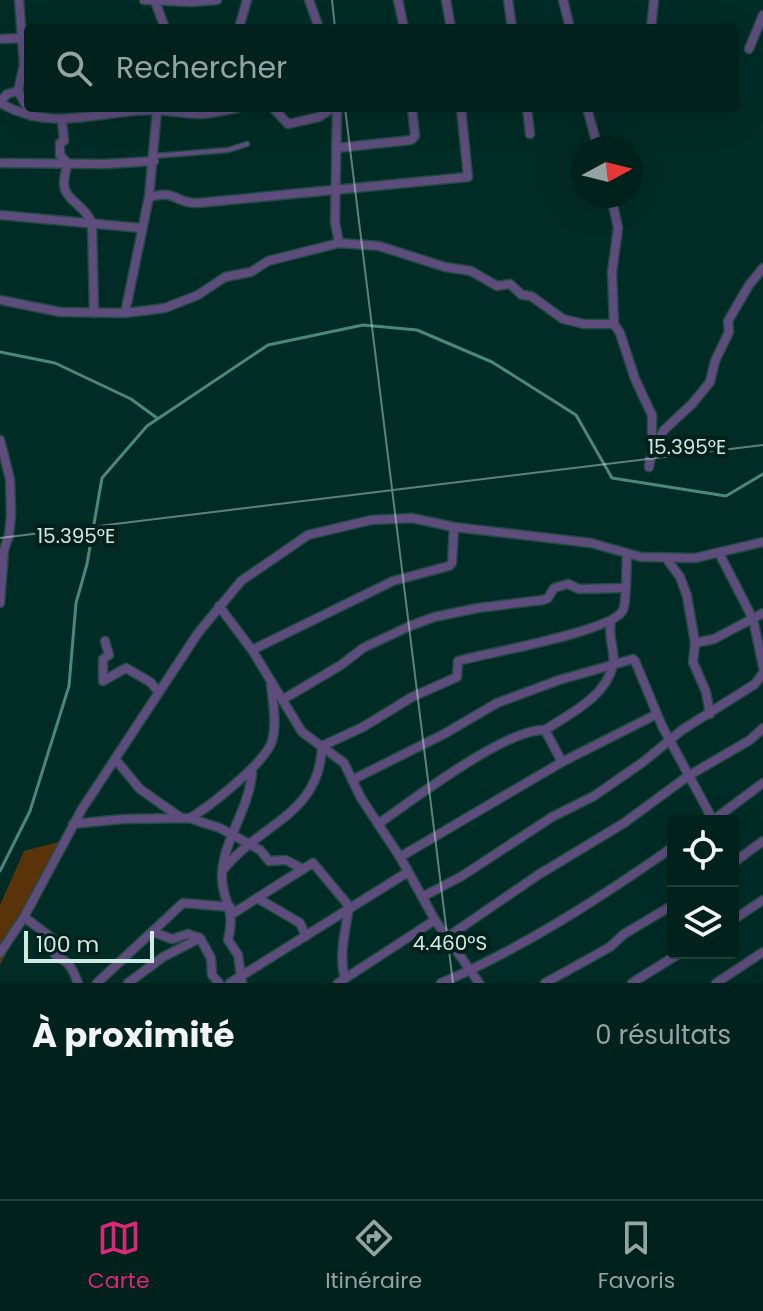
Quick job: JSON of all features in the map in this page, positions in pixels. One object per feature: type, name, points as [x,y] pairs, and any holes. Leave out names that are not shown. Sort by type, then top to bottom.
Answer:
[{"type":"street","points":[[19,0],[24,51]]},
{"type":"street","points":[[144,0],[217,0]]},
{"type":"street","points":[[241,24],[247,0]]},
{"type":"street","points":[[309,0],[318,24]]},
{"type":"street","points":[[398,0],[403,24]]},
{"type":"street","points":[[446,0],[450,24]]},
{"type":"street","points":[[508,0],[511,24]]},
{"type":"street","points":[[563,0],[569,24]]},
{"type":"street","points":[[651,24],[654,0]]},
{"type":"street","points":[[155,1],[164,24]]},
{"type":"street","points":[[749,49],[763,15]]},
{"type":"street","points":[[0,39],[22,38]]},
{"type":"street","points":[[24,71],[18,91],[24,102]]},
{"type":"street","points":[[18,91],[7,94],[0,103],[32,116],[62,120],[138,112]]},
{"type":"street","points":[[30,112],[32,116]]},
{"type":"street","points":[[125,313],[149,197],[157,112]]},
{"type":"street","points":[[191,112],[213,112]]},
{"type":"street","points":[[277,112],[288,124],[328,112]]},
{"type":"street","points":[[335,112],[335,222],[339,243]]},
{"type":"street","points":[[336,148],[411,140],[415,136],[412,112]]},
{"type":"street","points":[[149,197],[165,193],[190,204],[468,177],[461,112]]},
{"type":"street","points":[[527,112],[530,134]]},
{"type":"street","points":[[588,112],[595,136]]},
{"type":"street","points":[[62,120],[64,141],[60,143],[60,155],[68,164]]},
{"type":"street","points":[[0,163],[68,164],[154,158]]},
{"type":"street","points":[[68,164],[63,181],[65,195],[89,216],[92,223],[94,313]]},
{"type":"street","points":[[614,208],[618,228],[612,272],[614,324],[652,415],[649,467]]},
{"type":"street","points":[[0,215],[141,228]]},
{"type":"street","points":[[0,300],[60,312],[125,313],[165,308],[198,295],[225,277],[251,272],[268,261],[339,243],[379,246],[445,267],[471,271],[497,286],[510,284],[522,295],[531,296],[563,319],[584,324],[614,324]]},
{"type":"street","points":[[652,450],[669,424],[692,404],[710,382],[715,361],[729,332],[728,321],[763,268]]},
{"type":"street","points":[[0,440],[11,528],[4,550],[0,603]]},
{"type":"street","points":[[0,953],[24,917],[73,824],[198,633],[241,581],[308,535],[371,520],[397,518],[591,543],[627,554],[666,558],[695,558],[763,542]]},
{"type":"street","points":[[252,650],[393,581],[449,566],[452,563],[454,527]]},
{"type":"street","points":[[422,897],[462,876],[535,827],[594,796],[669,740],[741,690],[755,684],[763,670],[753,619],[719,553]]},
{"type":"street","points":[[322,746],[363,727],[412,697],[457,677],[456,662],[589,631],[611,621],[623,611],[627,554]]},
{"type":"street","points":[[666,558],[680,577],[687,596],[695,643],[693,662],[706,692],[710,714]]},
{"type":"street","points":[[282,700],[341,665],[363,648],[434,617],[543,600],[554,588],[568,584],[579,589],[624,588]]},
{"type":"street","points":[[219,606],[252,650],[302,732],[344,763],[446,938],[479,983]]},
{"type":"street","points":[[695,643],[714,639],[763,613]]},
{"type":"street","points":[[378,824],[493,748],[525,731],[545,730],[595,695],[614,665],[608,630],[611,621]]},
{"type":"street","points":[[105,641],[109,655],[103,659],[103,681],[126,668],[150,682],[159,692]]},
{"type":"street","points":[[352,780],[444,734],[497,703],[635,661],[669,740],[709,815]]},
{"type":"street","points":[[185,818],[204,810],[252,769],[272,742],[274,705],[271,682]]},
{"type":"street","points":[[400,857],[562,762],[657,714]]},
{"type":"street","points":[[446,938],[538,875],[624,823],[688,776],[750,740],[763,728]]},
{"type":"street","points":[[545,730],[562,762]]},
{"type":"street","points":[[223,870],[247,845],[302,803],[318,775],[322,746]]},
{"type":"street","points":[[115,759],[140,789],[185,818]]},
{"type":"street","points":[[241,980],[238,955],[228,940],[231,910],[222,882],[252,769]]},
{"type":"street","points":[[719,815],[763,783]]},
{"type":"street","points":[[73,824],[185,818],[210,823],[260,850],[269,861],[282,860],[303,869]]},
{"type":"street","points":[[739,859],[763,841]]},
{"type":"street","points":[[441,983],[471,970],[610,891],[667,851]]},
{"type":"street","points":[[97,983],[186,902],[231,910],[257,898],[313,863],[349,906],[341,981]]},
{"type":"street","points":[[230,983],[241,980],[349,906],[408,872]]},
{"type":"street","points":[[257,898],[300,923],[306,936]]},
{"type":"street","points":[[739,916],[763,900]]},
{"type":"street","points":[[545,983],[610,947],[624,934],[667,909]]},
{"type":"street","points":[[24,917],[52,938],[51,948],[71,967],[78,983]]},
{"type":"street","points":[[341,981],[435,920]]},
{"type":"street","points":[[153,932],[172,939],[188,934],[200,938],[211,958],[212,975],[219,983]]},
{"type":"street","points":[[128,983],[163,957],[200,938]]},
{"type":"street","points":[[716,983],[763,952]]},
{"type":"street","points":[[632,983],[670,959]]},
{"type":"lane","points":[[154,158],[228,150],[247,144]]},
{"type":"shaded area","points":[[58,842],[56,863],[0,965],[0,905],[24,851]]},
{"type":"waterway","points":[[0,871],[30,811],[69,686],[76,603],[87,564],[102,478],[147,426],[268,345],[363,325],[417,330],[492,362],[576,415],[612,478],[726,496],[763,474]]},
{"type":"waterway","points":[[0,352],[55,363],[131,399],[157,418]]}]
